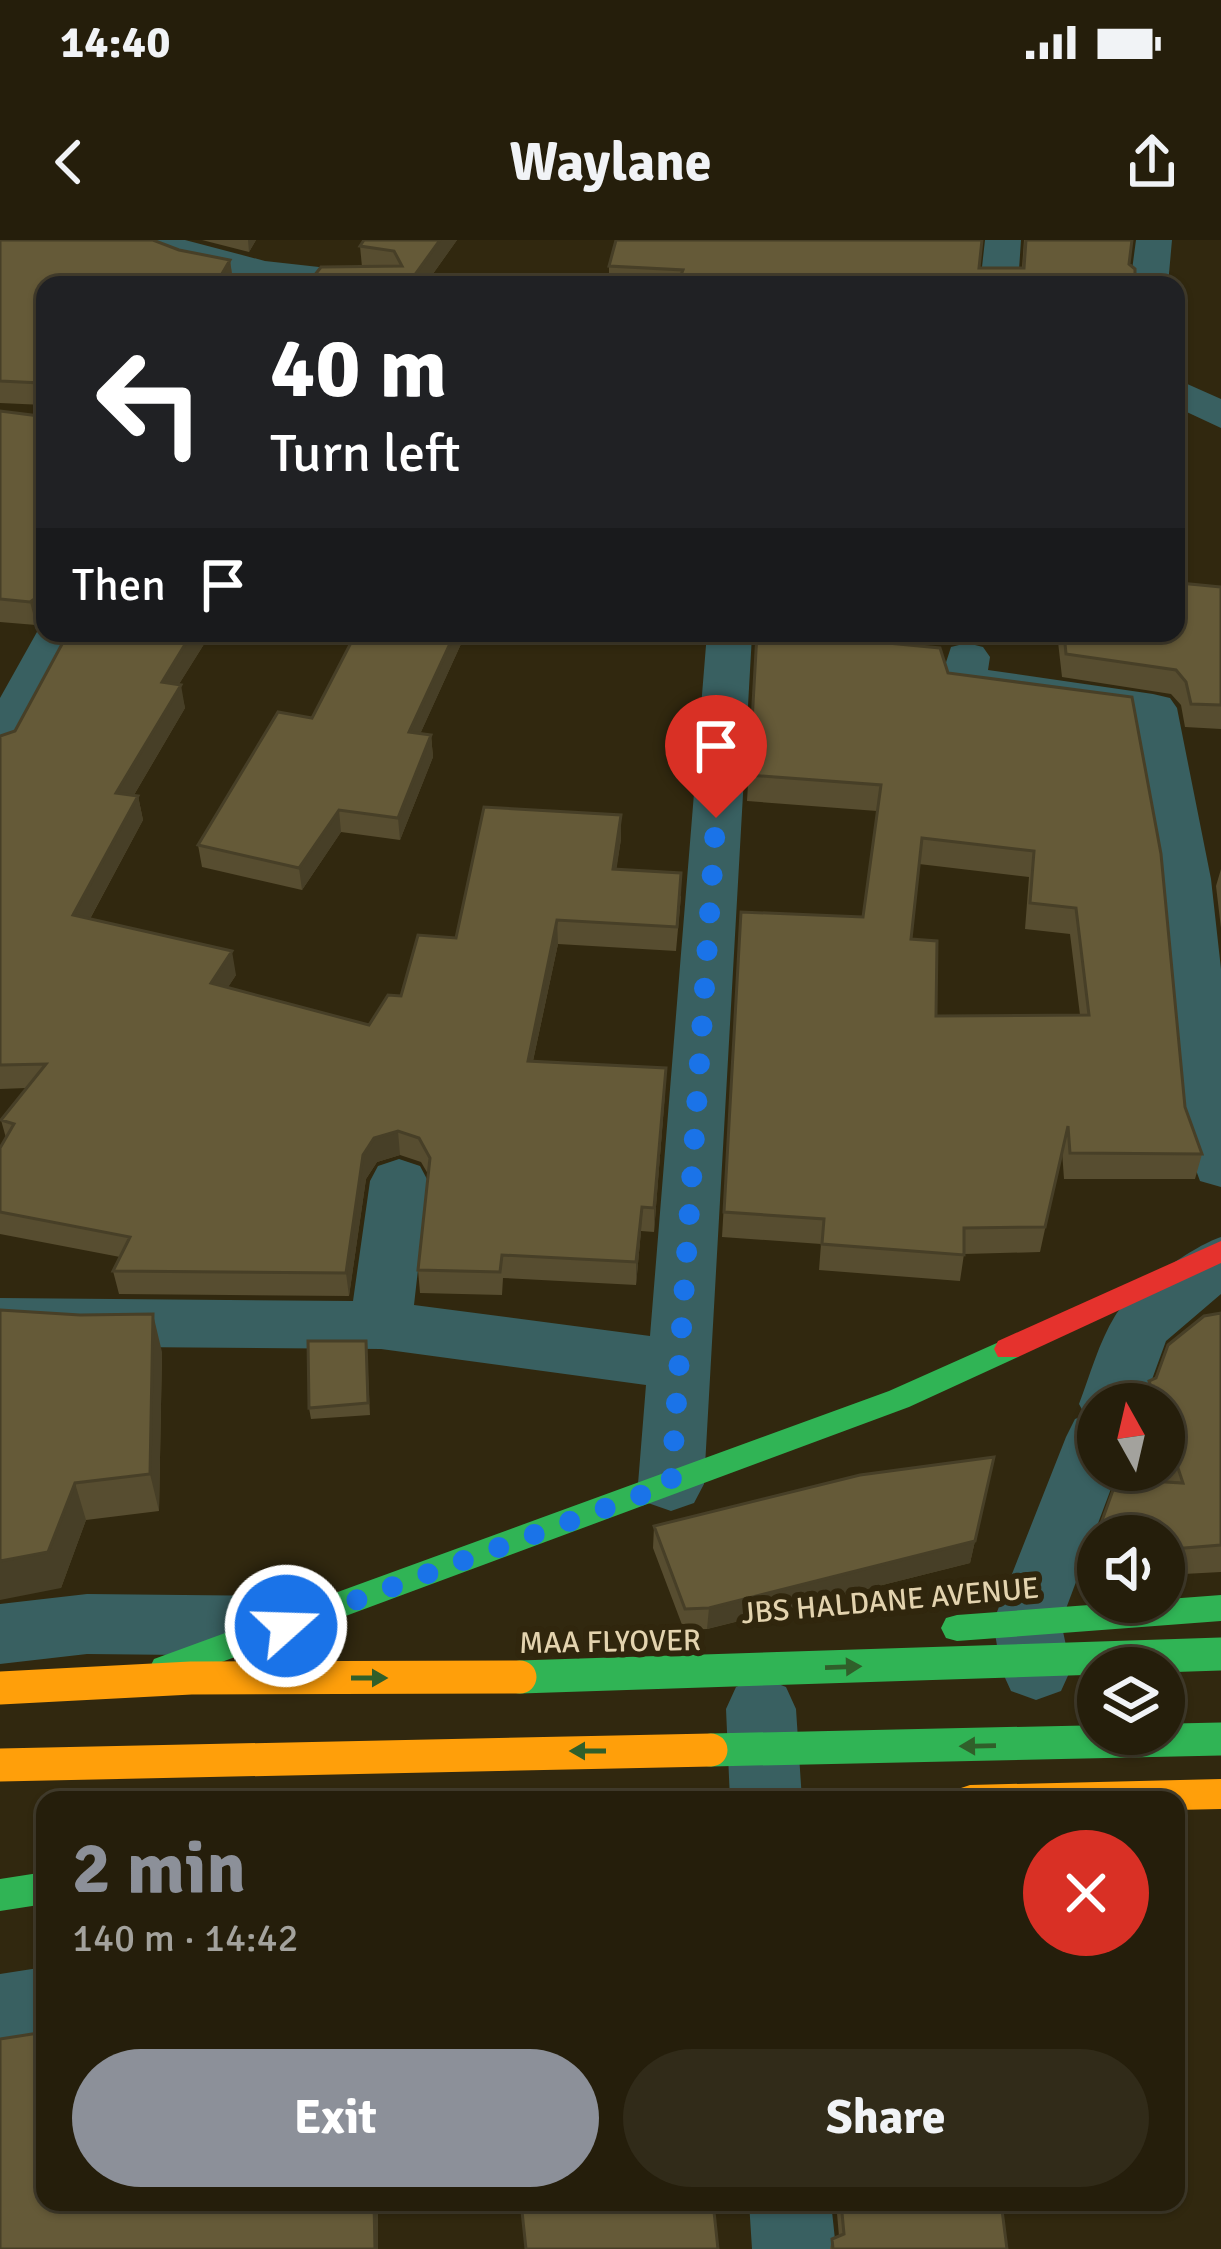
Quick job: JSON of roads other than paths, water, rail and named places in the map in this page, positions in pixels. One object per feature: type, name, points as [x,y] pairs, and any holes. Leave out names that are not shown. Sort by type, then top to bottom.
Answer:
[{"type":"main road","points":[[34,1717],[899,1399],[1221,1256]]},
{"type":"main road","name":"JBS HALDANE AVENUE","points":[[937,1629],[1221,1608]]},
{"type":"main road","name":"JBS HALDANE AVENUE","points":[[444,1703],[780,1641]]},
{"type":"main road","name":"MAA FLYOVER","points":[[0,1688],[191,1678],[610,1677],[1221,1654]]},
{"type":"main road","points":[[0,1780],[308,1729]]},
{"type":"main road","points":[[0,1765],[377,1753],[840,1749],[1221,1739]]},
{"type":"main road","points":[[1185,1795],[1221,1794]]},
{"type":"main road","points":[[0,1895],[36,1889]]},
{"type":"street","points":[[153,240],[194,258],[280,276]]},
{"type":"street","points":[[1000,276],[1003,240]]},
{"type":"street","points":[[1150,276],[1154,240]]},
{"type":"street","points":[[1185,396],[1221,416]]},
{"type":"street","points":[[0,742],[53,642]]},
{"type":"street","points":[[671,1484],[737,642]]},
{"type":"street","points":[[919,652],[969,645],[963,681],[1153,708],[1185,879],[1210,1132],[1221,1166]]},
{"type":"street","points":[[381,1325],[399,1181]]},
{"type":"street","points":[[1119,1383],[1140,1328],[1221,1256]]},
{"type":"street","points":[[0,1322],[381,1325],[679,1365]]},
{"type":"street","points":[[1059,1791],[1027,1622],[1077,1491]]},
{"type":"street","points":[[0,1634],[87,1624],[286,1626]]},
{"type":"street","points":[[767,1791],[780,1641]]},
{"type":"street","points":[[0,2012],[36,2006]]},
{"type":"street","points":[[791,2211],[794,2249]]}]
